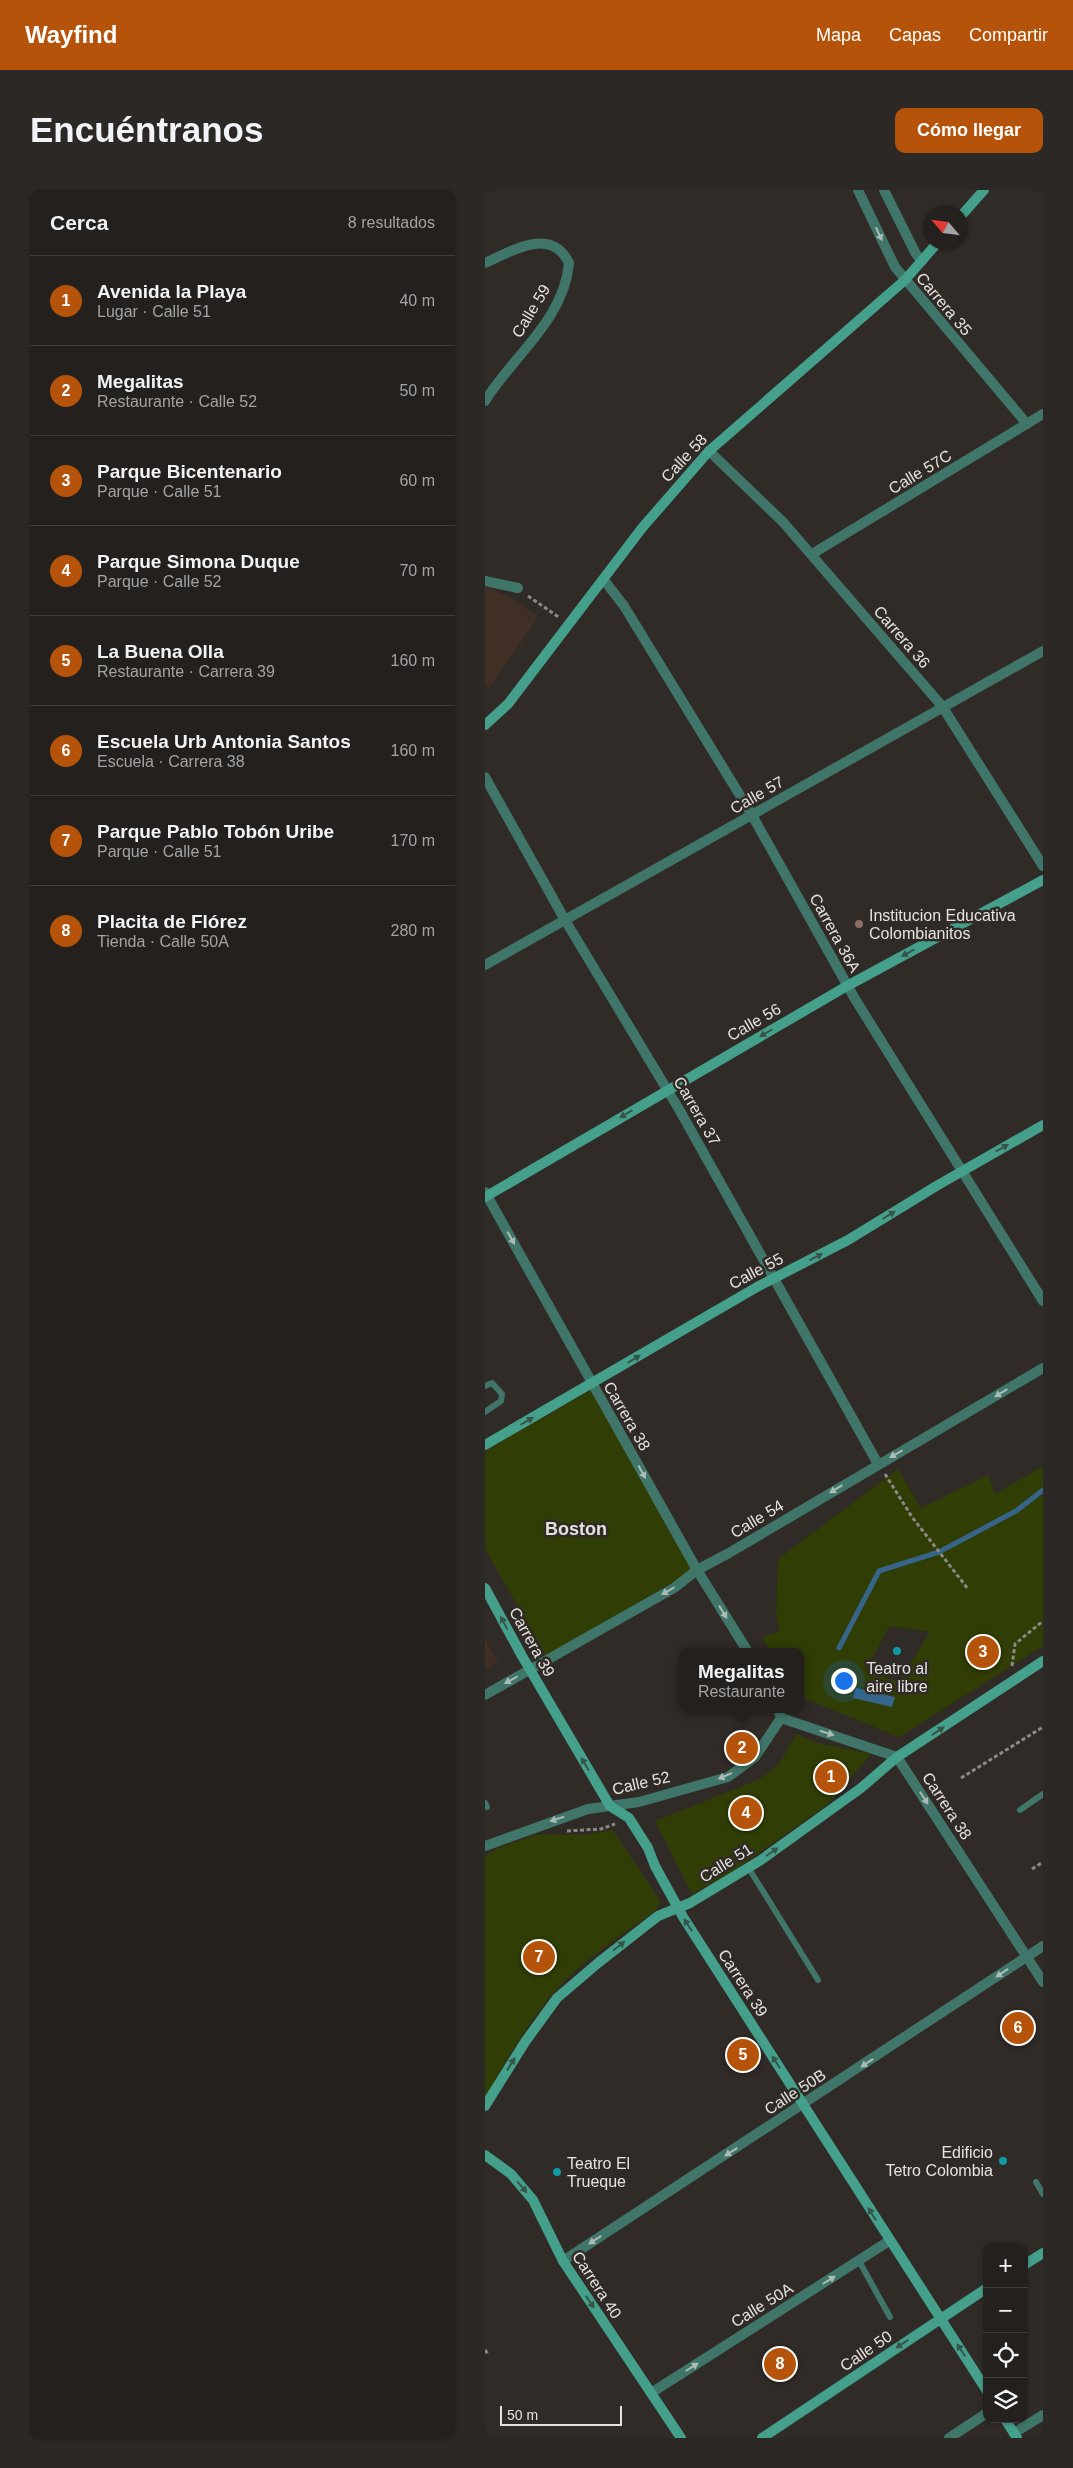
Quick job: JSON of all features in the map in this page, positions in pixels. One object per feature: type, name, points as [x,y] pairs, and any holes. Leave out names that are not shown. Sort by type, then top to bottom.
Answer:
[{"type":"street","name":"Carrera 35","points":[[858,190],[895,267],[1027,424]]},
{"type":"street","name":"Carrera 35","points":[[884,190],[916,254],[922,261]]},
{"type":"street","points":[[968,208],[983,190]]},
{"type":"street","name":"Calle 59","points":[[485,263],[526,245],[541,243],[558,248],[565,254],[569,263],[568,275],[556,305],[537,337],[503,374],[485,401]]},
{"type":"street","name":"Calle 58","points":[[485,725],[507,704],[642,528],[709,451],[905,280],[931,250]]},
{"type":"street","name":"Calle 57C","points":[[812,554],[1043,414]]},
{"type":"street","name":"Carrera 36","points":[[709,451],[783,522],[942,706],[1043,866]]},
{"type":"street","name":"Carrera 36A","points":[[604,580],[624,606],[752,815],[847,986],[1043,1301]]},
{"type":"street","points":[[485,581],[518,588]]},
{"type":"street","name":"Calle 57","points":[[485,965],[1043,650]]},
{"type":"street","name":"Carrera 37","points":[[485,777],[565,920],[667,1090],[774,1277],[878,1464]]},
{"type":"street","name":"Calle 56","points":[[486,1195],[847,986],[1043,880]]},
{"type":"street","name":"Calle 55","points":[[486,1443],[592,1384],[774,1277],[848,1240],[962,1171],[1043,1125]]},
{"type":"street","name":"Carrera 38","points":[[486,1195],[697,1570],[746,1648]]},
{"type":"street","name":"Calle 54","points":[[485,1694],[674,1588],[697,1570],[1043,1368]]},
{"type":"street","name":"Carrera 39","points":[[485,1588],[530,1670],[610,1806],[629,1818],[648,1848],[678,1908],[889,2242],[983,2385]]},
{"type":"street","name":"Calle 51","points":[[485,2106],[525,2042],[557,1998],[598,1962],[658,1916],[691,1903],[748,1868],[861,1788],[897,1757],[1043,1661]]},
{"type":"street","points":[[780,1713],[897,1757]]},
{"type":"street","name":"Calle 52","points":[[485,1846],[588,1809],[639,1802],[728,1777],[755,1756],[780,1713]]},
{"type":"street","name":"Carrera 38","points":[[897,1757],[1043,1982]]},
{"type":"street","name":"Calle 50B","points":[[563,2261],[1043,1946]]},
{"type":"street","name":"Carrera 40","points":[[485,2155],[511,2174],[533,2200],[563,2261],[681,2438]]},
{"type":"street","name":"Calle 50A","points":[[651,2393],[889,2242]]},
{"type":"street","points":[[1028,2262],[1043,2253]]},
{"type":"street","name":"Calle 50","points":[[762,2438],[983,2291]]},
{"type":"street","points":[[949,2438],[983,2415]]},
{"type":"street","points":[[1007,2423],[1015,2436],[1043,2415]]},
{"type":"lane","points":[[485,1386],[492,1383],[503,1394],[501,1401],[485,1412]]},
{"type":"lane","points":[[1020,1810],[1043,1794]]},
{"type":"lane","points":[[748,1868],[818,1980]]},
{"type":"lane","points":[[1036,2182],[1043,2194]]},
{"type":"lane","points":[[859,2261],[890,2317]]},
{"type":"path","points":[[518,588],[568,624]]},
{"type":"path","points":[[878,1464],[912,1517],[967,1589]]},
{"type":"path","points":[[1009,1684],[1015,1644],[1043,1621]]},
{"type":"path","points":[[961,1778],[1043,1727]]},
{"type":"path","points":[[1032,1869],[1043,1862]]},
{"type":"path","points":[[485,2350],[489,2355]]},
{"type":"shaded area","points":[[485,586],[511,598],[538,617],[490,688],[485,685]]},
{"type":"shaded area","points":[[485,1639],[498,1662],[485,1670]]},
{"type":"green space","points":[[591,1390],[694,1570],[546,1656],[485,1549],[485,1451]]},
{"type":"green space","points":[[1043,1466],[1043,1646],[899,1737],[804,1698],[804,1648],[768,1648],[762,1637],[780,1631],[776,1616],[778,1559],[898,1469],[921,1508],[988,1475],[995,1494]],"holes":[[[890,1626],[930,1632],[899,1682],[865,1670]]]},
{"type":"green space","points":[[797,1734],[814,1742],[871,1754],[827,1805],[729,1874],[692,1894],[655,1821],[760,1779],[778,1765]]},
{"type":"green space","points":[[613,1830],[661,1902],[655,1911],[573,1973],[549,1998],[515,2046],[485,2098],[485,1856],[498,1848],[537,1834],[583,1835]]},
{"type":"water","points":[[856,1688],[895,1697],[892,1707],[853,1698]]},
{"type":"waterway","points":[[839,1648],[879,1571],[939,1552],[1016,1511],[1043,1490]]},
{"type":"place","name":"Institucion Educativa Colombianitos","points":[[859,924]]},
{"type":"place","name":"Teatro al aire libre","points":[[897,1651]]},
{"type":"place","name":"Parque Bicentenario","points":[[983,1652]]},
{"type":"place","name":"Megalitas","points":[[742,1748]]},
{"type":"place","name":"Avenida la Playa","points":[[831,1777]]},
{"type":"place","name":"Parque Simona Duque","points":[[746,1813]]},
{"type":"place","name":"Parque Pablo Tobón Uribe","points":[[539,1957]]},
{"type":"place","name":"Escuela Urb Antonia Santos","points":[[1018,2028]]},
{"type":"place","name":"La Buena Olla","points":[[743,2055]]},
{"type":"place","name":"Edificio Tetro Colombia","points":[[1003,2161]]},
{"type":"place","name":"Teatro El Trueque","points":[[557,2172]]},
{"type":"place","name":"Placita de Flórez","points":[[780,2364]]},
{"type":"district","name":"Boston","points":[[576,1529]]}]
